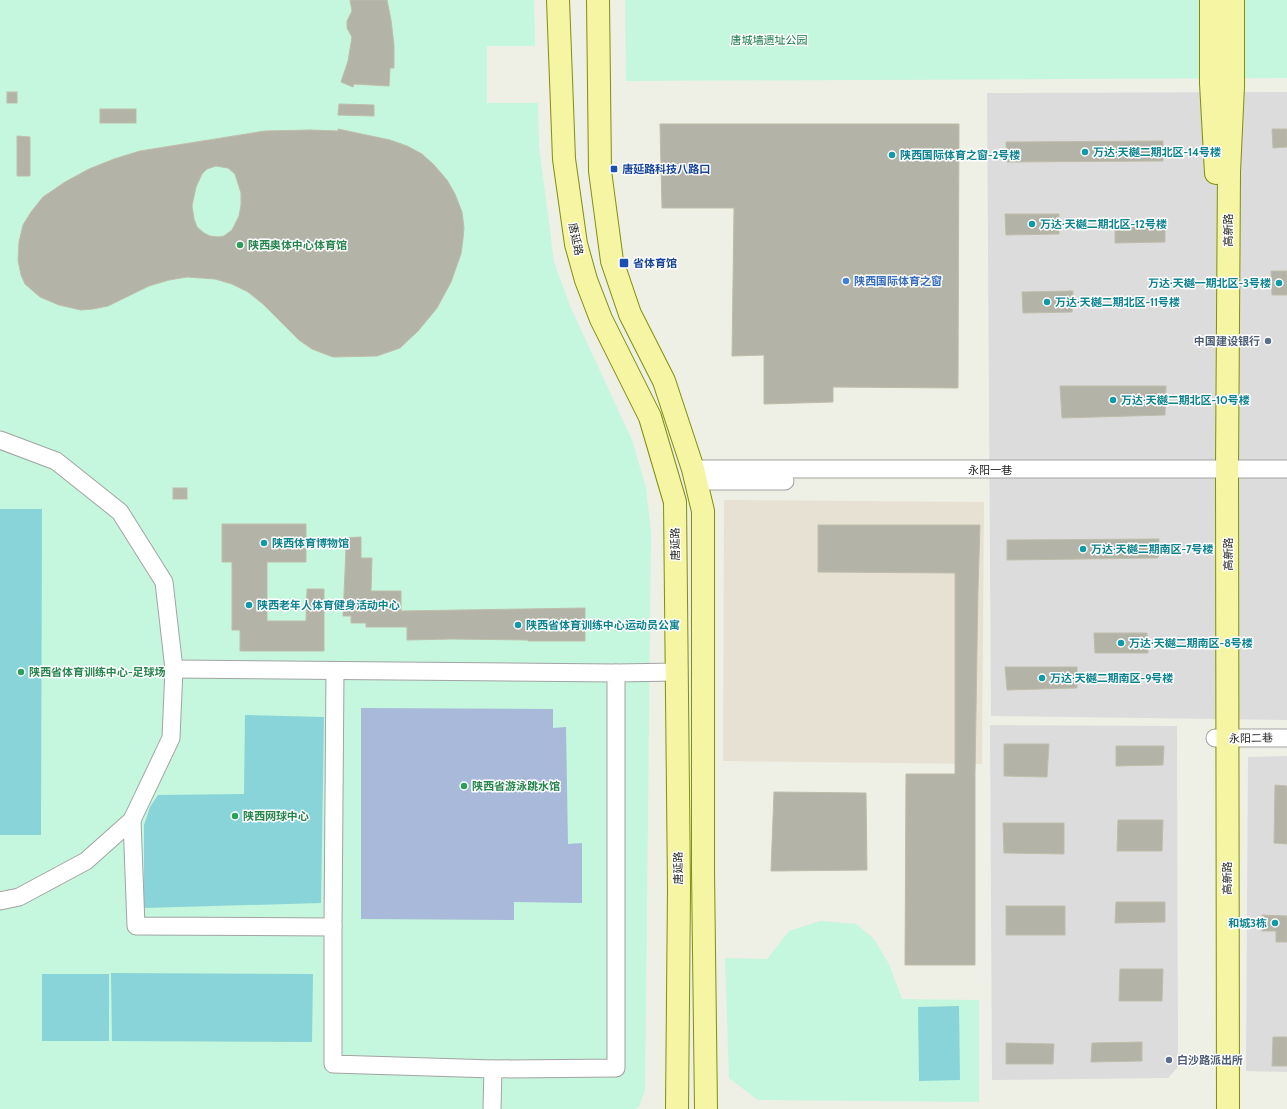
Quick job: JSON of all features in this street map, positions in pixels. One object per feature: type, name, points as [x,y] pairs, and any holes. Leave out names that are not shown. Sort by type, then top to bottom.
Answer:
[{"type":"main road","name":"唐延路","points":[[558,0],[564,159],[576,244],[586,280],[602,319],[650,417],[675,502],[679,889],[678,1109]]},
{"type":"main road","points":[[598,0],[600,171],[612,261],[630,314],[664,381],[695,475],[703,511],[703,871],[706,1109]]},
{"type":"main road","name":"高新路","points":[[1211,0],[1211,83],[1216,155],[1222,475]]},
{"type":"main road","name":"高新路","points":[[1216,1109],[1221,738],[1222,475],[1229,172],[1233,86],[1233,0]]},
{"type":"main road","name":"高新路","points":[[1221,738],[1228,1109]]},
{"type":"street","points":[[0,440],[56,461],[120,512],[164,582],[174,669],[171,738],[132,820],[86,862],[19,897],[0,901]]},
{"type":"street","name":"永阳一巷","points":[[695,475],[1222,475],[1287,469]]},
{"type":"street","name":"永阳一巷","points":[[1222,475],[1287,481]]},
{"type":"street","points":[[174,669],[616,673],[676,672]]},
{"type":"street","points":[[335,671],[333,1064],[492,1069],[616,1068],[616,673]]},
{"type":"street","name":"永阳二巷","points":[[1221,738],[1287,738]]},
{"type":"street","points":[[132,820],[136,926],[333,927]]},
{"type":"street","points":[[492,1069],[492,1109]]},
{"type":"shaded area","points":[[1287,92],[1287,720],[991,716],[987,93]]},
{"type":"shaded area","points":[[724,500],[984,502],[982,764],[723,761]]},
{"type":"shaded area","name":"陕西省体育训练中心-足球场","points":[[0,509],[42,509],[41,835],[0,835]]},
{"type":"shaded area","name":"陕西省游泳跳水馆","points":[[361,708],[553,709],[553,728],[566,727],[568,844],[582,843],[582,903],[514,902],[514,920],[361,919]]},
{"type":"shaded area","name":"陕西网球中心","points":[[245,715],[324,717],[321,903],[144,908],[144,825],[150,807],[158,795],[244,794]]},
{"type":"shaded area","points":[[990,725],[1177,726],[1178,1067],[1168,1078],[992,1080]]},
{"type":"shaded area","points":[[1287,756],[1287,1072],[1246,1071],[1248,757]]},
{"type":"shaded area","points":[[111,973],[313,974],[312,1042],[112,1041]]},
{"type":"shaded area","points":[[42,974],[109,974],[109,1041],[42,1041]]},
{"type":"shaded area","points":[[959,1006],[960,1080],[919,1081],[918,1007]]},
{"type":"green space","points":[[0,0],[534,0],[535,46],[487,46],[487,103],[538,103],[539,146],[554,262],[570,306],[632,440],[646,488],[651,533],[645,1090],[639,1107],[635,1109],[0,1109]]},
{"type":"green space","name":"唐城墙遗址公园","points":[[625,0],[1287,0],[1287,78],[626,81]]},
{"type":"green space","points":[[820,921],[856,924],[874,939],[889,964],[902,999],[979,1000],[979,1102],[758,1100],[729,1078],[725,958],[767,959],[789,931]]},
{"type":"building","points":[[350,0],[387,0],[394,45],[394,68],[390,68],[389,86],[354,84],[353,87],[341,82],[348,61],[352,37],[347,28],[347,21],[352,11]]},
{"type":"building","points":[[7,92],[17,92],[17,103],[7,103]]},
{"type":"building","points":[[339,104],[374,105],[374,116],[338,115]]},
{"type":"building","points":[[100,109],[136,109],[136,123],[100,123]]},
{"type":"building","name":"陕西国际体育之窗","points":[[660,124],[959,124],[958,388],[833,387],[833,402],[764,404],[764,355],[732,356],[734,208],[662,208]]},
{"type":"building","name":"陕西奥体中心体育馆","points":[[338,129],[390,140],[407,146],[422,154],[447,180],[455,194],[462,212],[464,228],[461,254],[451,282],[437,308],[418,331],[400,348],[377,356],[333,357],[312,349],[299,340],[263,304],[248,292],[232,284],[215,279],[187,277],[169,280],[149,286],[108,306],[81,310],[59,305],[40,297],[25,284],[21,275],[18,260],[19,242],[23,225],[43,197],[65,182],[89,169],[140,151],[265,131],[338,131]],"holes":[[[216,166],[228,168],[235,174],[241,193],[239,216],[232,230],[224,236],[210,236],[197,227],[194,219],[192,206],[196,187],[202,174],[207,169]]]},
{"type":"building","points":[[1272,129],[1287,129],[1287,147],[1273,148]]},
{"type":"building","points":[[17,136],[30,137],[30,176],[17,176]]},
{"type":"building","name":"万达·天樾二期北区-14号楼","points":[[1163,141],[1163,161],[1007,162],[1006,142]]},
{"type":"building","name":"万达·天樾二期北区-12号楼","points":[[1005,214],[1059,214],[1059,234],[1006,235]]},
{"type":"building","points":[[1165,223],[1165,242],[1115,243],[1115,224]]},
{"type":"building","name":"万达·天樾一期北区-3号楼","points":[[1271,271],[1287,271],[1287,295],[1272,295]]},
{"type":"building","name":"万达·天樾二期北区-11号楼","points":[[1073,291],[1072,312],[1023,313],[1022,292]]},
{"type":"building","name":"万达·天樾二期北区-10号楼","points":[[1060,386],[1166,386],[1165,415],[1062,418]]},
{"type":"building","points":[[173,488],[187,488],[187,499],[173,499]]},
{"type":"building","name":"陕西老年人体育健身活动中心","points":[[222,524],[306,524],[306,562],[267,562],[267,621],[306,621],[307,589],[324,589],[324,651],[240,651],[240,630],[232,630],[232,562],[222,562]]},
{"type":"building","points":[[818,525],[980,525],[975,774],[975,965],[905,965],[906,774],[955,774],[955,573],[818,572]]},
{"type":"building","points":[[361,537],[361,558],[372,558],[371,591],[401,591],[401,611],[585,608],[585,641],[452,639],[407,640],[407,627],[366,627],[366,623],[351,623],[351,616],[343,616],[346,549],[342,549],[342,538]]},
{"type":"building","name":"万达·天樾二期南区-7号楼","points":[[1159,539],[1158,558],[1007,560],[1007,540]]},
{"type":"building","name":"万达·天樾二期南区-8号楼","points":[[1094,633],[1147,633],[1148,653],[1095,653]]},
{"type":"building","name":"万达·天樾二期南区-9号楼","points":[[1005,667],[1077,667],[1077,688],[1007,690]]},
{"type":"building","points":[[1004,744],[1049,744],[1047,777],[1004,776]]},
{"type":"building","points":[[1116,746],[1164,746],[1163,765],[1116,766]]},
{"type":"building","points":[[1275,785],[1287,786],[1287,844],[1274,843]]},
{"type":"building","points":[[774,792],[866,793],[867,870],[771,871]]},
{"type":"building","points":[[1118,820],[1163,820],[1162,851],[1117,851]]},
{"type":"building","points":[[1003,823],[1064,823],[1064,854],[1004,853]]},
{"type":"building","points":[[1116,902],[1165,902],[1165,922],[1115,923]]},
{"type":"building","points":[[1006,906],[1065,906],[1065,935],[1006,935]]},
{"type":"building","name":"和城3栋","points":[[1262,915],[1287,916],[1287,942],[1276,942],[1276,931],[1262,931]]},
{"type":"building","points":[[1120,969],[1163,969],[1162,1001],[1119,1001]]},
{"type":"building","points":[[1273,1037],[1287,1037],[1287,1066],[1272,1066]]},
{"type":"building","points":[[1142,1042],[1142,1061],[1091,1062],[1092,1043]]},
{"type":"building","points":[[1006,1043],[1054,1044],[1053,1064],[1006,1064]]},
{"type":"place","name":"万达·天樾二期北区-14号楼","points":[[1085,152]]},
{"type":"place","name":"陕西国际体育之窗-2号楼","points":[[892,155]]},
{"type":"place","name":"唐延路科技八路口","points":[[614,169]]},
{"type":"place","name":"万达·天樾二期北区-12号楼","points":[[1032,224]]},
{"type":"place","name":"陕西奥体中心体育馆","points":[[240,245]]},
{"type":"place","name":"省体育馆","points":[[624,263]]},
{"type":"place","name":"陕西国际体育之窗","points":[[846,281]]},
{"type":"place","name":"万达·天樾一期北区-3号楼","points":[[1279,283]]},
{"type":"place","name":"万达·天樾二期北区-11号楼","points":[[1047,302]]},
{"type":"place","name":"中国建设银行","points":[[1268,341]]},
{"type":"place","name":"万达·天樾二期北区-10号楼","points":[[1113,400]]},
{"type":"place","name":"陕西体育博物馆","points":[[264,543]]},
{"type":"place","name":"万达·天樾二期南区-7号楼","points":[[1083,549]]},
{"type":"place","name":"陕西老年人体育健身活动中心","points":[[249,605]]},
{"type":"place","name":"陕西省体育训练中心运动员公寓","points":[[518,625]]},
{"type":"place","name":"万达·天樾二期南区-8号楼","points":[[1121,643]]},
{"type":"place","name":"陕西省体育训练中心-足球场","points":[[21,672]]},
{"type":"place","name":"万达·天樾二期南区-9号楼","points":[[1042,678]]},
{"type":"place","name":"陕西省游泳跳水馆","points":[[464,786]]},
{"type":"place","name":"陕西网球中心","points":[[235,816]]},
{"type":"place","name":"和城3栋","points":[[1275,923]]},
{"type":"place","name":"白沙路派出所","points":[[1169,1060]]}]
